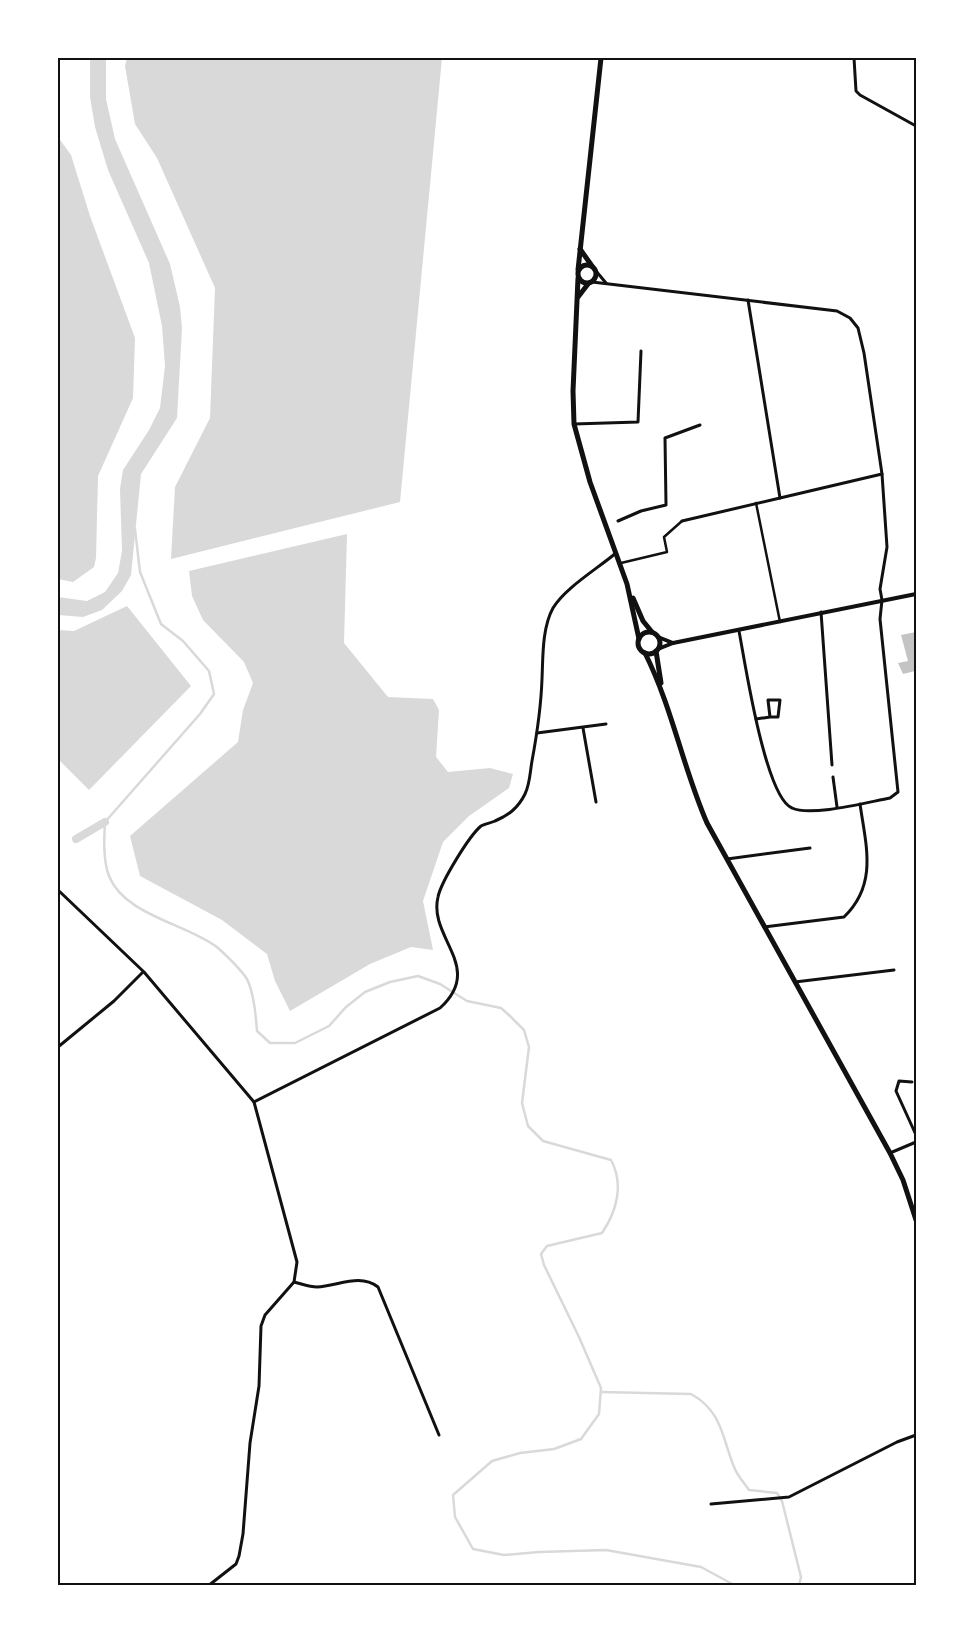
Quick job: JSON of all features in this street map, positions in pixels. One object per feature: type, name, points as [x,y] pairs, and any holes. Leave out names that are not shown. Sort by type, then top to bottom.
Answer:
[{"type":"main road","points":[[601,58],[578,270],[573,391],[574,424],[581,453],[619,564],[643,620],[658,637],[657,668],[665,703]]},
{"type":"main road","points":[[577,300],[596,277],[594,269],[580,248]]},
{"type":"main road","points":[[578,270],[585,265],[594,269]]},
{"type":"main road","points":[[578,278],[581,282],[590,283]]},
{"type":"main road","points":[[627,584],[639,647],[645,653],[665,703],[694,794],[726,859],[763,927],[890,1153],[903,1180],[916,1220]]},
{"type":"main road","points":[[639,639],[645,633],[653,633]]},
{"type":"main road","points":[[645,653],[657,650]]},
{"type":"street","points":[[854,58],[856,90],[860,95],[916,126]]},
{"type":"street","points":[[594,269],[607,284]]},
{"type":"street","points":[[590,283],[837,311],[854,322],[864,353],[882,474],[887,525],[886,564],[880,589],[882,600],[880,619],[898,792],[890,798],[837,807],[798,810],[782,802],[774,782],[756,719],[739,631]]},
{"type":"street","points":[[748,300],[780,498]]},
{"type":"street","points":[[574,424],[638,422],[641,351]]},
{"type":"street","points":[[618,521],[641,511],[666,506],[665,438],[700,425]]},
{"type":"street","points":[[619,564],[667,552],[664,537],[682,520],[882,474]]},
{"type":"street","points":[[756,503],[780,622]]},
{"type":"street","points":[[606,525],[612,523]]},
{"type":"street","points":[[254,1102],[440,1008],[450,997],[457,986],[454,954],[437,913],[437,898],[453,865],[481,826],[508,815],[519,806],[527,790],[537,732],[545,639],[553,609],[562,597],[616,553]]},
{"type":"street","points":[[657,650],[673,643],[916,594]]},
{"type":"street","points":[[821,612],[832,765]]},
{"type":"street","points":[[658,637],[673,643]]},
{"type":"street","points":[[756,719],[778,717],[780,700],[768,700],[770,717]]},
{"type":"street","points":[[537,732],[606,724]]},
{"type":"street","points":[[583,728],[596,802]]},
{"type":"street","points":[[833,777],[837,807]]},
{"type":"street","points":[[763,927],[844,917],[854,908],[860,899],[865,882],[867,858],[860,804]]},
{"type":"street","points":[[726,859],[810,848]]},
{"type":"street","points":[[58,890],[144,972],[254,1102],[297,1262],[294,1282],[265,1315],[261,1326],[259,1386],[250,1443],[244,1534],[239,1556],[236,1564],[208,1586]]},
{"type":"street","points":[[794,982],[894,970]]},
{"type":"street","points":[[58,1047],[114,1001],[144,972]]},
{"type":"street","points":[[912,1082],[899,1081],[896,1091],[916,1135]]},
{"type":"street","points":[[890,1153],[916,1142]]},
{"type":"street","points":[[294,1282],[318,1287],[362,1280],[370,1281],[378,1287],[439,1435]]},
{"type":"street","points":[[711,1504],[789,1497],[897,1442],[916,1435]]},
{"type":"shaded area","points":[[90,58],[106,58],[106,99],[115,139],[170,264],[180,307],[182,328],[177,418],[141,474],[131,575],[122,591],[102,610],[83,617],[58,615],[58,597],[87,601],[105,592],[118,573],[122,551],[120,489],[123,470],[149,430],[160,408],[165,366],[162,326],[149,263],[108,170],[95,127],[90,97]]},
{"type":"shaded area","points":[[127,58],[442,58],[400,502],[171,559],[175,487],[210,418],[215,288],[157,158],[135,124],[125,66]]},
{"type":"shaded area","points":[[58,137],[71,155],[90,216],[135,338],[133,398],[98,476],[96,558],[94,567],[73,582],[58,579]]},
{"type":"shaded area","points":[[347,534],[344,643],[388,697],[433,699],[439,710],[436,757],[448,772],[490,768],[513,774],[509,788],[469,816],[443,842],[423,901],[433,950],[411,947],[370,964],[290,1011],[275,981],[267,954],[222,920],[140,876],[130,836],[238,742],[243,710],[253,683],[244,662],[203,620],[192,596],[189,571]]},
{"type":"shaded area","points":[[127,606],[191,686],[89,790],[58,759],[58,630],[74,631]]},
{"type":"building","points":[[916,632],[916,675],[915,671],[903,674],[898,663],[908,661],[901,635]]},
{"type":"waterway","points":[[135,529],[140,572],[161,624],[183,641],[209,671],[214,694],[200,714],[105,822],[106,863],[109,876],[117,890],[143,910],[191,932],[218,948],[229,958],[248,981],[254,1002],[257,1031],[270,1043],[295,1043],[329,1026],[346,1007],[365,992],[390,982],[418,976],[440,984],[467,1001],[501,1008],[524,1030],[529,1047],[522,1103],[528,1126],[543,1141],[611,1160],[615,1169],[618,1188],[615,1207],[602,1233],[547,1246],[541,1254],[544,1265],[601,1388],[599,1414],[581,1439],[554,1449],[520,1453],[492,1461],[453,1495],[455,1517],[473,1549],[504,1555],[606,1550],[701,1567],[736,1586]]},
{"type":"waterway","points":[[76,839],[105,822]]},
{"type":"waterway","points":[[601,1392],[691,1394],[709,1408],[720,1426],[735,1470],[749,1490],[777,1493],[782,1501],[801,1577],[799,1586]]}]
